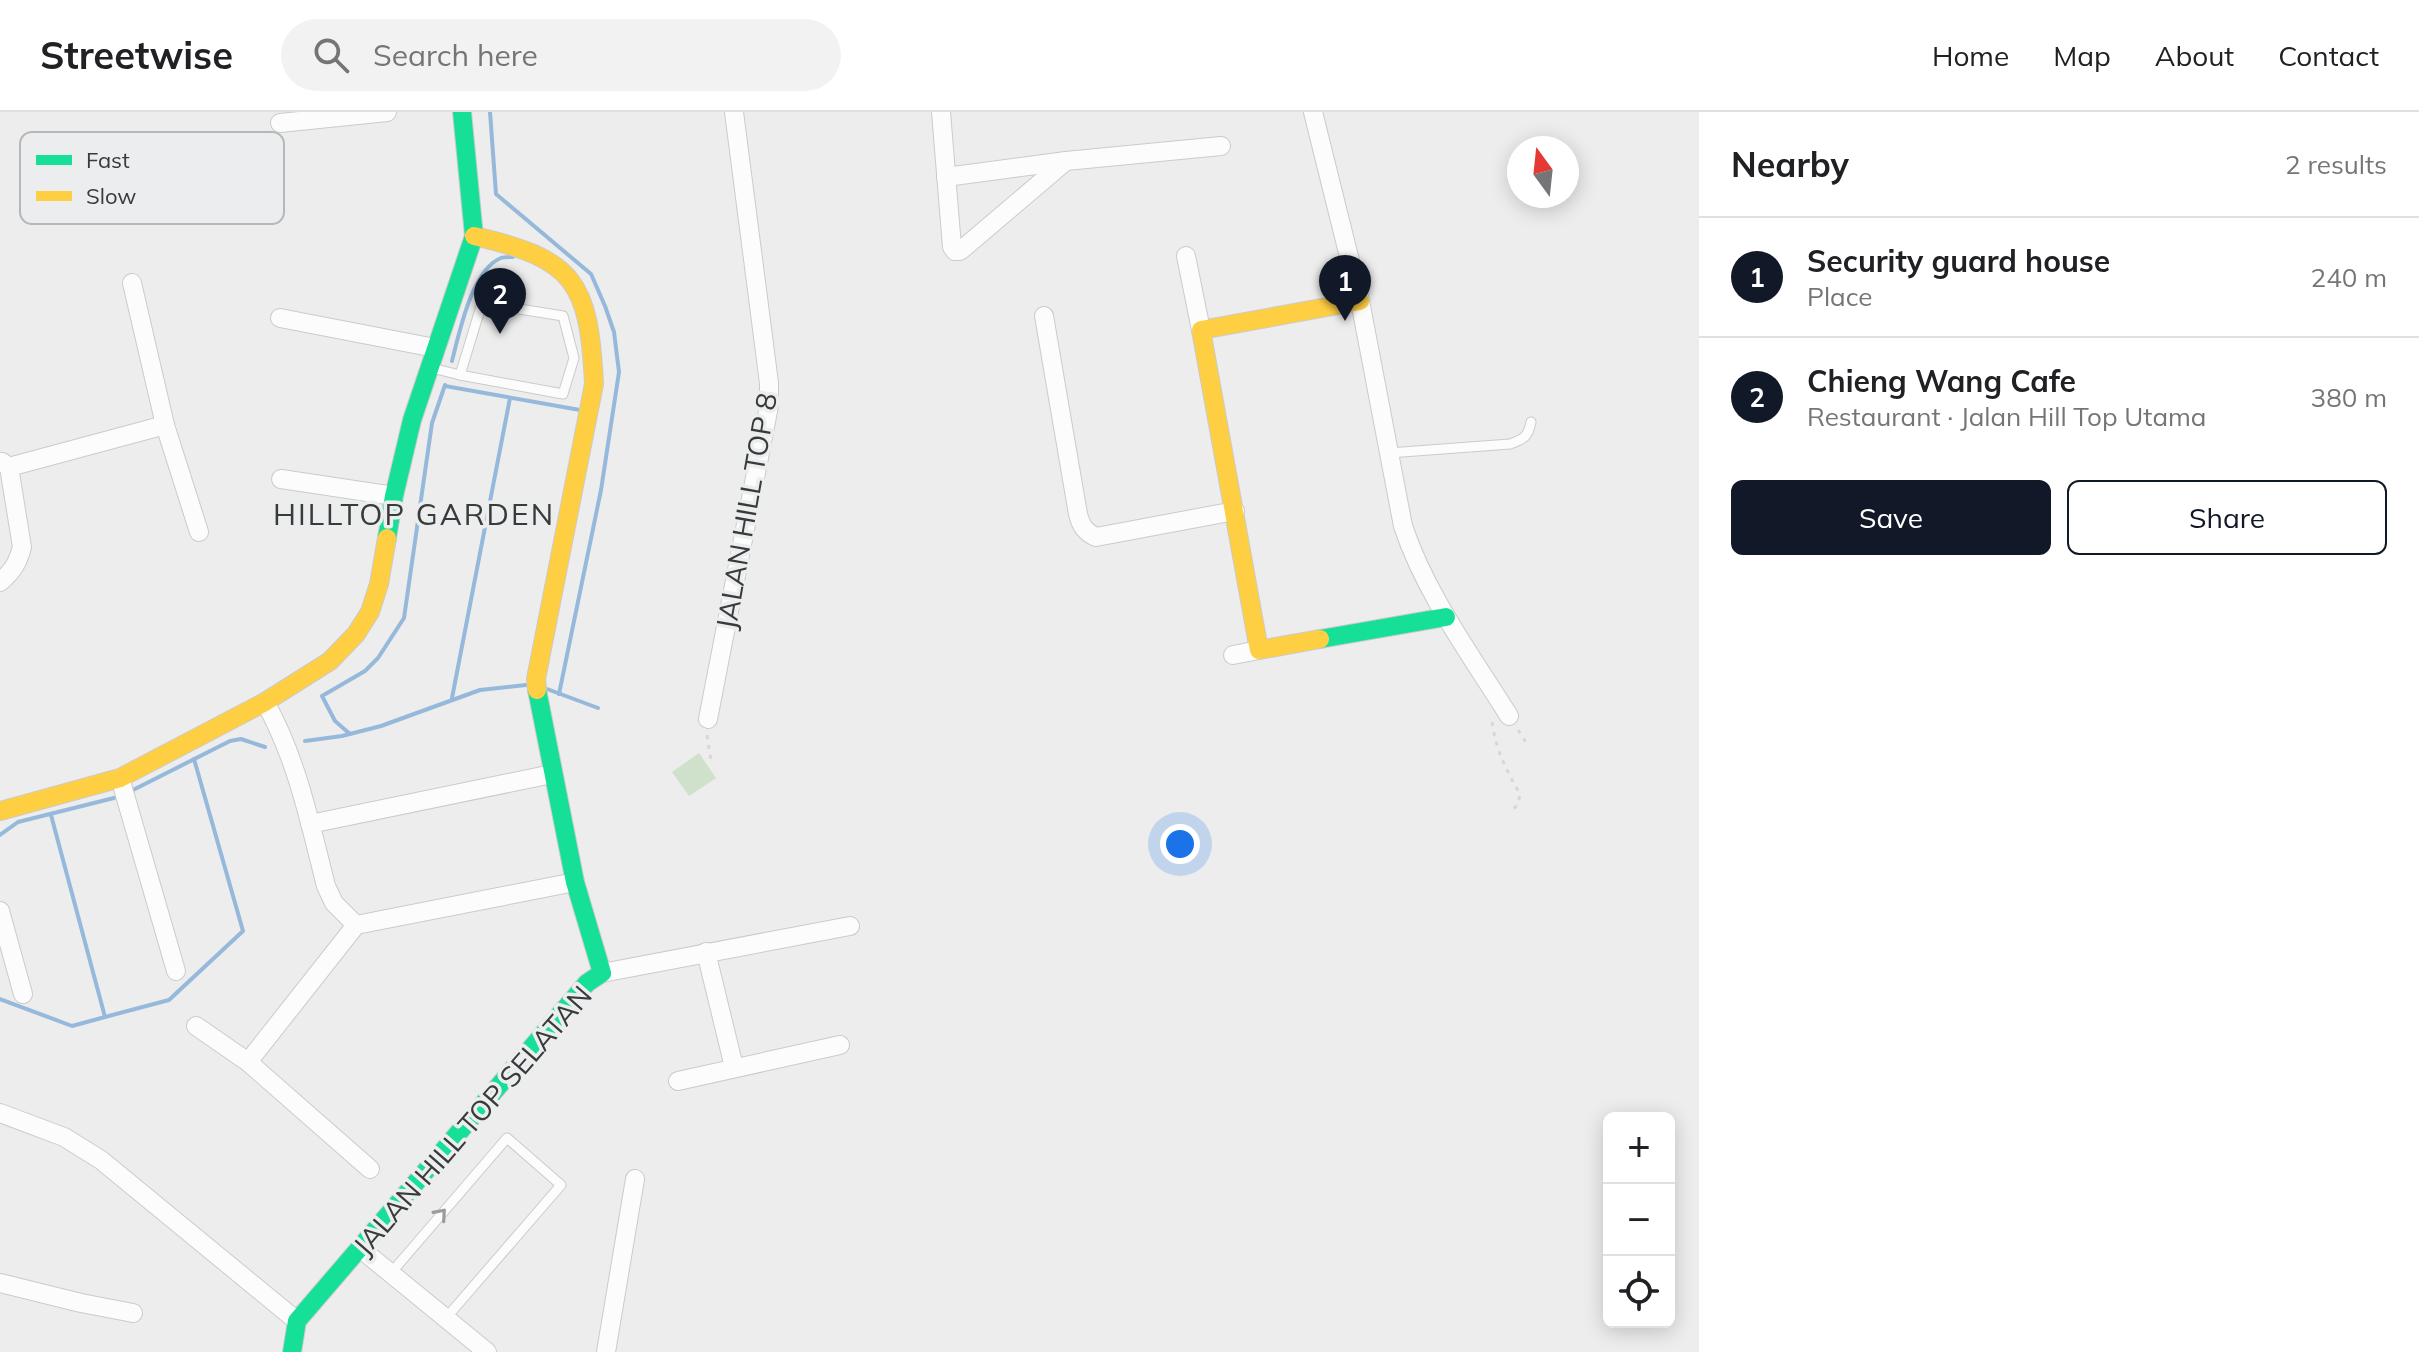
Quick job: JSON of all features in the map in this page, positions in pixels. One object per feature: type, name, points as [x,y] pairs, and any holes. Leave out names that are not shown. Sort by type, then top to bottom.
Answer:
[{"type":"street","points":[[280,123],[387,112]]},
{"type":"street","points":[[0,811],[120,778],[265,702],[330,661],[356,634],[370,612],[379,584],[394,496],[412,420],[474,236],[462,112]]},
{"type":"street","name":"JALAN HILL TOP 8","points":[[708,719],[769,406],[769,383],[734,112]]},
{"type":"street","points":[[941,112],[952,247],[955,251],[960,251],[1066,161]]},
{"type":"street","points":[[1313,112],[1360,301],[1403,526],[1412,552],[1446,617],[1506,711]]},
{"type":"street","points":[[946,177],[1066,161],[1221,146]]},
{"type":"street","name":"JALAN HILL TOP SELATAN","points":[[297,1321],[587,983],[602,973],[575,882],[536,679],[594,384],[593,346],[583,305],[574,284],[563,270],[539,253],[474,236]]},
{"type":"street","points":[[1186,256],[1259,650]]},
{"type":"street","points":[[132,283],[165,425],[199,532]]},
{"type":"street","points":[[1201,330],[1360,301]]},
{"type":"street","points":[[1044,316],[1078,514],[1087,532],[1096,537],[1235,511]]},
{"type":"street","points":[[280,318],[435,348]]},
{"type":"street","points":[[0,582],[11,573],[22,547],[5,464],[165,425]]},
{"type":"street","points":[[281,479],[394,496]]},
{"type":"street","points":[[1233,655],[1446,617]]},
{"type":"street","points":[[265,702],[289,751],[330,895],[356,925]]},
{"type":"street","points":[[310,824],[552,774]]},
{"type":"street","points":[[120,778],[176,971]]},
{"type":"street","points":[[248,1062],[356,925],[575,882]]},
{"type":"street","points":[[0,911],[23,994]]},
{"type":"street","points":[[602,973],[850,926]]},
{"type":"street","points":[[706,952],[734,1067]]},
{"type":"street","points":[[196,1026],[248,1062],[370,1169]]},
{"type":"street","points":[[678,1081],[840,1045]]},
{"type":"street","points":[[0,1113],[64,1137],[101,1160],[297,1321],[292,1352]]},
{"type":"street","points":[[606,1352],[635,1179]]},
{"type":"street","points":[[361,1249],[487,1352]]},
{"type":"street","points":[[0,1283],[133,1313]]},
{"type":"lane","points":[[460,375],[482,303],[563,316],[583,305]]},
{"type":"lane","points":[[429,367],[563,394],[574,358],[563,316]]},
{"type":"lane","points":[[1389,453],[1510,444],[1528,435],[1531,422]]},
{"type":"lane","points":[[391,1273],[507,1138],[561,1185],[446,1318]]},
{"type":"path","points":[[1510,813],[1518,804],[1520,794],[1504,767],[1495,741],[1492,722],[1496,713],[1506,711],[1529,747]]},
{"type":"path","points":[[708,719],[706,740],[711,761]]},
{"type":"green space","points":[[699,753],[716,778],[689,796],[672,772]]},
{"type":"waterway","points":[[490,112],[496,194],[591,274],[614,332],[619,372],[601,490],[559,694]]},
{"type":"waterway","points":[[452,361],[468,304],[482,275],[501,258],[513,257]]},
{"type":"waterway","points":[[350,734],[335,721],[322,696],[365,671],[378,658],[404,618],[432,423],[445,385]]},
{"type":"waterway","points":[[445,386],[580,410]]},
{"type":"waterway","points":[[452,698],[510,398]]},
{"type":"waterway","points":[[305,741],[381,726],[480,690],[526,685]]},
{"type":"waterway","points":[[547,689],[598,708]]},
{"type":"waterway","points":[[133,790],[230,741],[241,739],[265,747]]},
{"type":"waterway","points":[[105,1017],[169,1000],[243,931],[194,759]]},
{"type":"waterway","points":[[0,835],[18,822],[114,798]]},
{"type":"waterway","points":[[0,999],[72,1026],[105,1017],[51,815]]},
{"type":"traffic: fast","points":[[387,538],[412,420],[474,236],[462,112]]},
{"type":"traffic: fast","points":[[1320,639],[1446,617]]},
{"type":"traffic: fast","points":[[292,1352],[297,1321],[587,983],[602,973],[575,882],[537,690]]},
{"type":"traffic: slow","points":[[474,236],[535,254],[570,280],[580,298],[592,349],[594,384],[536,679],[537,690]]},
{"type":"traffic: slow","points":[[1320,639],[1259,650],[1201,330],[1360,301]]},
{"type":"traffic: slow","points":[[0,811],[120,778],[265,702],[330,661],[356,634],[370,612],[379,584],[387,538]]},
{"type":"place","name":"Security guard house","points":[[1345,321]]},
{"type":"place","name":"Chieng Wang Cafe","points":[[500,334]]},
{"type":"district","name":"HILLTOP GARDEN","points":[[414,514]]}]
